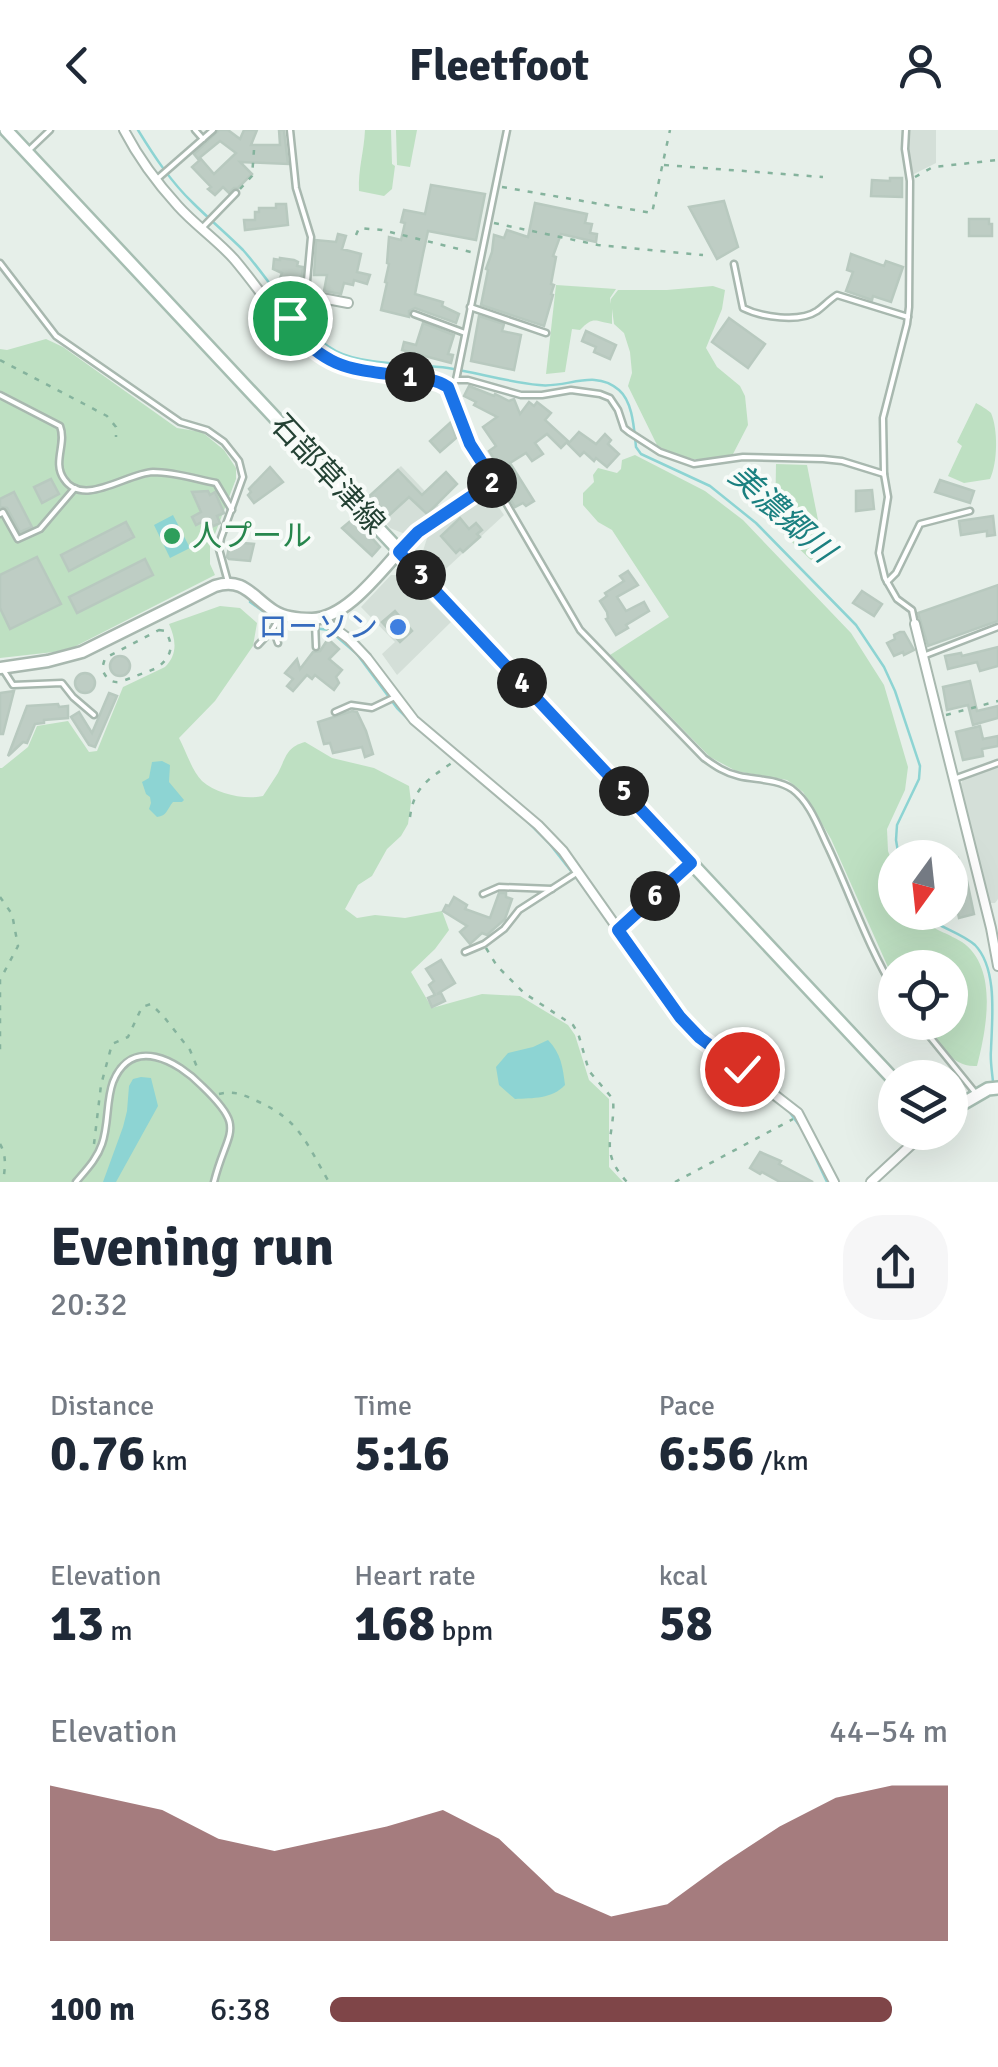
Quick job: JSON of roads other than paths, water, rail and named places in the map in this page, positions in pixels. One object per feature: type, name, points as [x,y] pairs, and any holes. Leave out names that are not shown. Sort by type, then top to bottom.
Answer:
[{"type":"main road","name":"石部草津線","points":[[5,134],[27,152],[878,1063]]},
{"type":"street","points":[[124,130],[178,206],[204,226],[272,309],[288,320],[309,347],[330,362],[350,369],[453,381],[470,444],[494,481],[418,532],[342,608],[318,623]]},
{"type":"street","points":[[288,320],[306,295],[348,303]]},
{"type":"street","points":[[1,668],[82,652],[228,582],[243,586],[277,622],[287,617],[330,625],[366,658],[392,699],[538,825],[680,1017],[700,1038],[798,1113],[834,1182]]},
{"type":"street","points":[[914,624],[995,924],[998,966]]},
{"type":"street","points":[[871,1182],[906,1150]]},
{"type":"lane","points":[[27,152],[50,130]]},
{"type":"lane","points":[[195,130],[202,139]]},
{"type":"lane","points":[[159,177],[213,130]]},
{"type":"lane","points":[[290,130],[296,188],[311,238],[306,295]]},
{"type":"lane","points":[[507,130],[453,381],[468,380],[521,395],[542,396],[571,390],[600,394],[610,398],[624,428],[642,442],[694,464],[743,458],[822,459],[884,474]]},
{"type":"lane","points":[[906,130],[910,181],[908,317],[883,418],[888,497],[880,553],[888,582],[912,610],[914,624]]},
{"type":"lane","points":[[204,226],[236,193]]},
{"type":"lane","points":[[0,263],[56,336],[180,422],[207,430],[224,442],[239,461],[244,477],[219,549],[228,582]]},
{"type":"lane","points":[[734,264],[744,308],[753,313],[774,318],[808,315],[837,296],[908,317]]},
{"type":"lane","points":[[470,307],[546,332]]},
{"type":"lane","points":[[414,314],[465,333]]},
{"type":"lane","points":[[0,395],[60,426],[64,438],[59,453],[62,478],[74,488],[91,492],[135,474],[165,473],[216,483],[232,510]]},
{"type":"lane","points":[[494,481],[580,630],[604,656],[719,769],[789,787],[802,798],[878,960]]},
{"type":"lane","points":[[0,514],[3,512],[18,540],[40,530],[74,488]]},
{"type":"lane","points":[[888,582],[920,524],[970,511]]},
{"type":"lane","points":[[277,622],[278,643]]},
{"type":"lane","points":[[258,646],[277,622]]},
{"type":"lane","points":[[316,648],[318,623]]},
{"type":"lane","points":[[923,656],[998,628]]},
{"type":"lane","points":[[1,668],[13,684],[62,683],[94,714]]},
{"type":"lane","points":[[334,712],[350,706],[372,708],[392,699]]},
{"type":"lane","points":[[954,779],[998,763]]},
{"type":"lane","points":[[465,952],[484,944],[504,929],[518,910],[576,873]]},
{"type":"lane","points":[[483,894],[499,887],[552,889]]},
{"type":"lane","points":[[936,1040],[987,1091]]},
{"type":"lane","points":[[76,1182],[103,1142],[114,1080],[127,1064],[145,1056],[173,1062],[227,1112],[231,1128],[214,1182]]},
{"type":"water","name":"人プール","points":[[173,515],[190,548],[170,558],[154,525]]},
{"type":"water","points":[[152,762],[170,765],[169,782],[184,800],[173,802],[165,814],[157,817],[149,809],[150,797],[142,782],[149,778]]},
{"type":"water","points":[[548,1040],[559,1055],[565,1085],[548,1095],[515,1099],[499,1085],[496,1067],[508,1053]]},
{"type":"water","points":[[151,1078],[158,1106],[116,1182],[103,1182],[123,1127],[129,1086],[133,1079]]},
{"type":"waterway","name":"美濃郷川","points":[[138,130],[185,195],[243,250],[309,331],[336,351],[375,361],[448,368],[539,385],[600,380],[619,390],[630,409],[636,447],[641,454],[710,486],[756,523],[856,625],[884,667],[920,766],[919,779],[897,825],[896,840]]},
{"type":"waterway","points":[[250,602],[281,624],[329,630],[357,654],[410,721]]},
{"type":"waterway","points":[[419,729],[522,816],[589,894]]},
{"type":"waterway","points":[[602,913],[678,1022],[751,1081]]},
{"type":"waterway","name":"美濃郷川","points":[[950,930],[975,945],[987,967],[992,995],[993,1082]]},
{"type":"waterway","points":[[788,1110],[802,1129],[827,1182]]},
{"type":"place","name":"人プール","points":[[172,536]]},
{"type":"place","name":"ローソン","points":[[398,627]]}]
